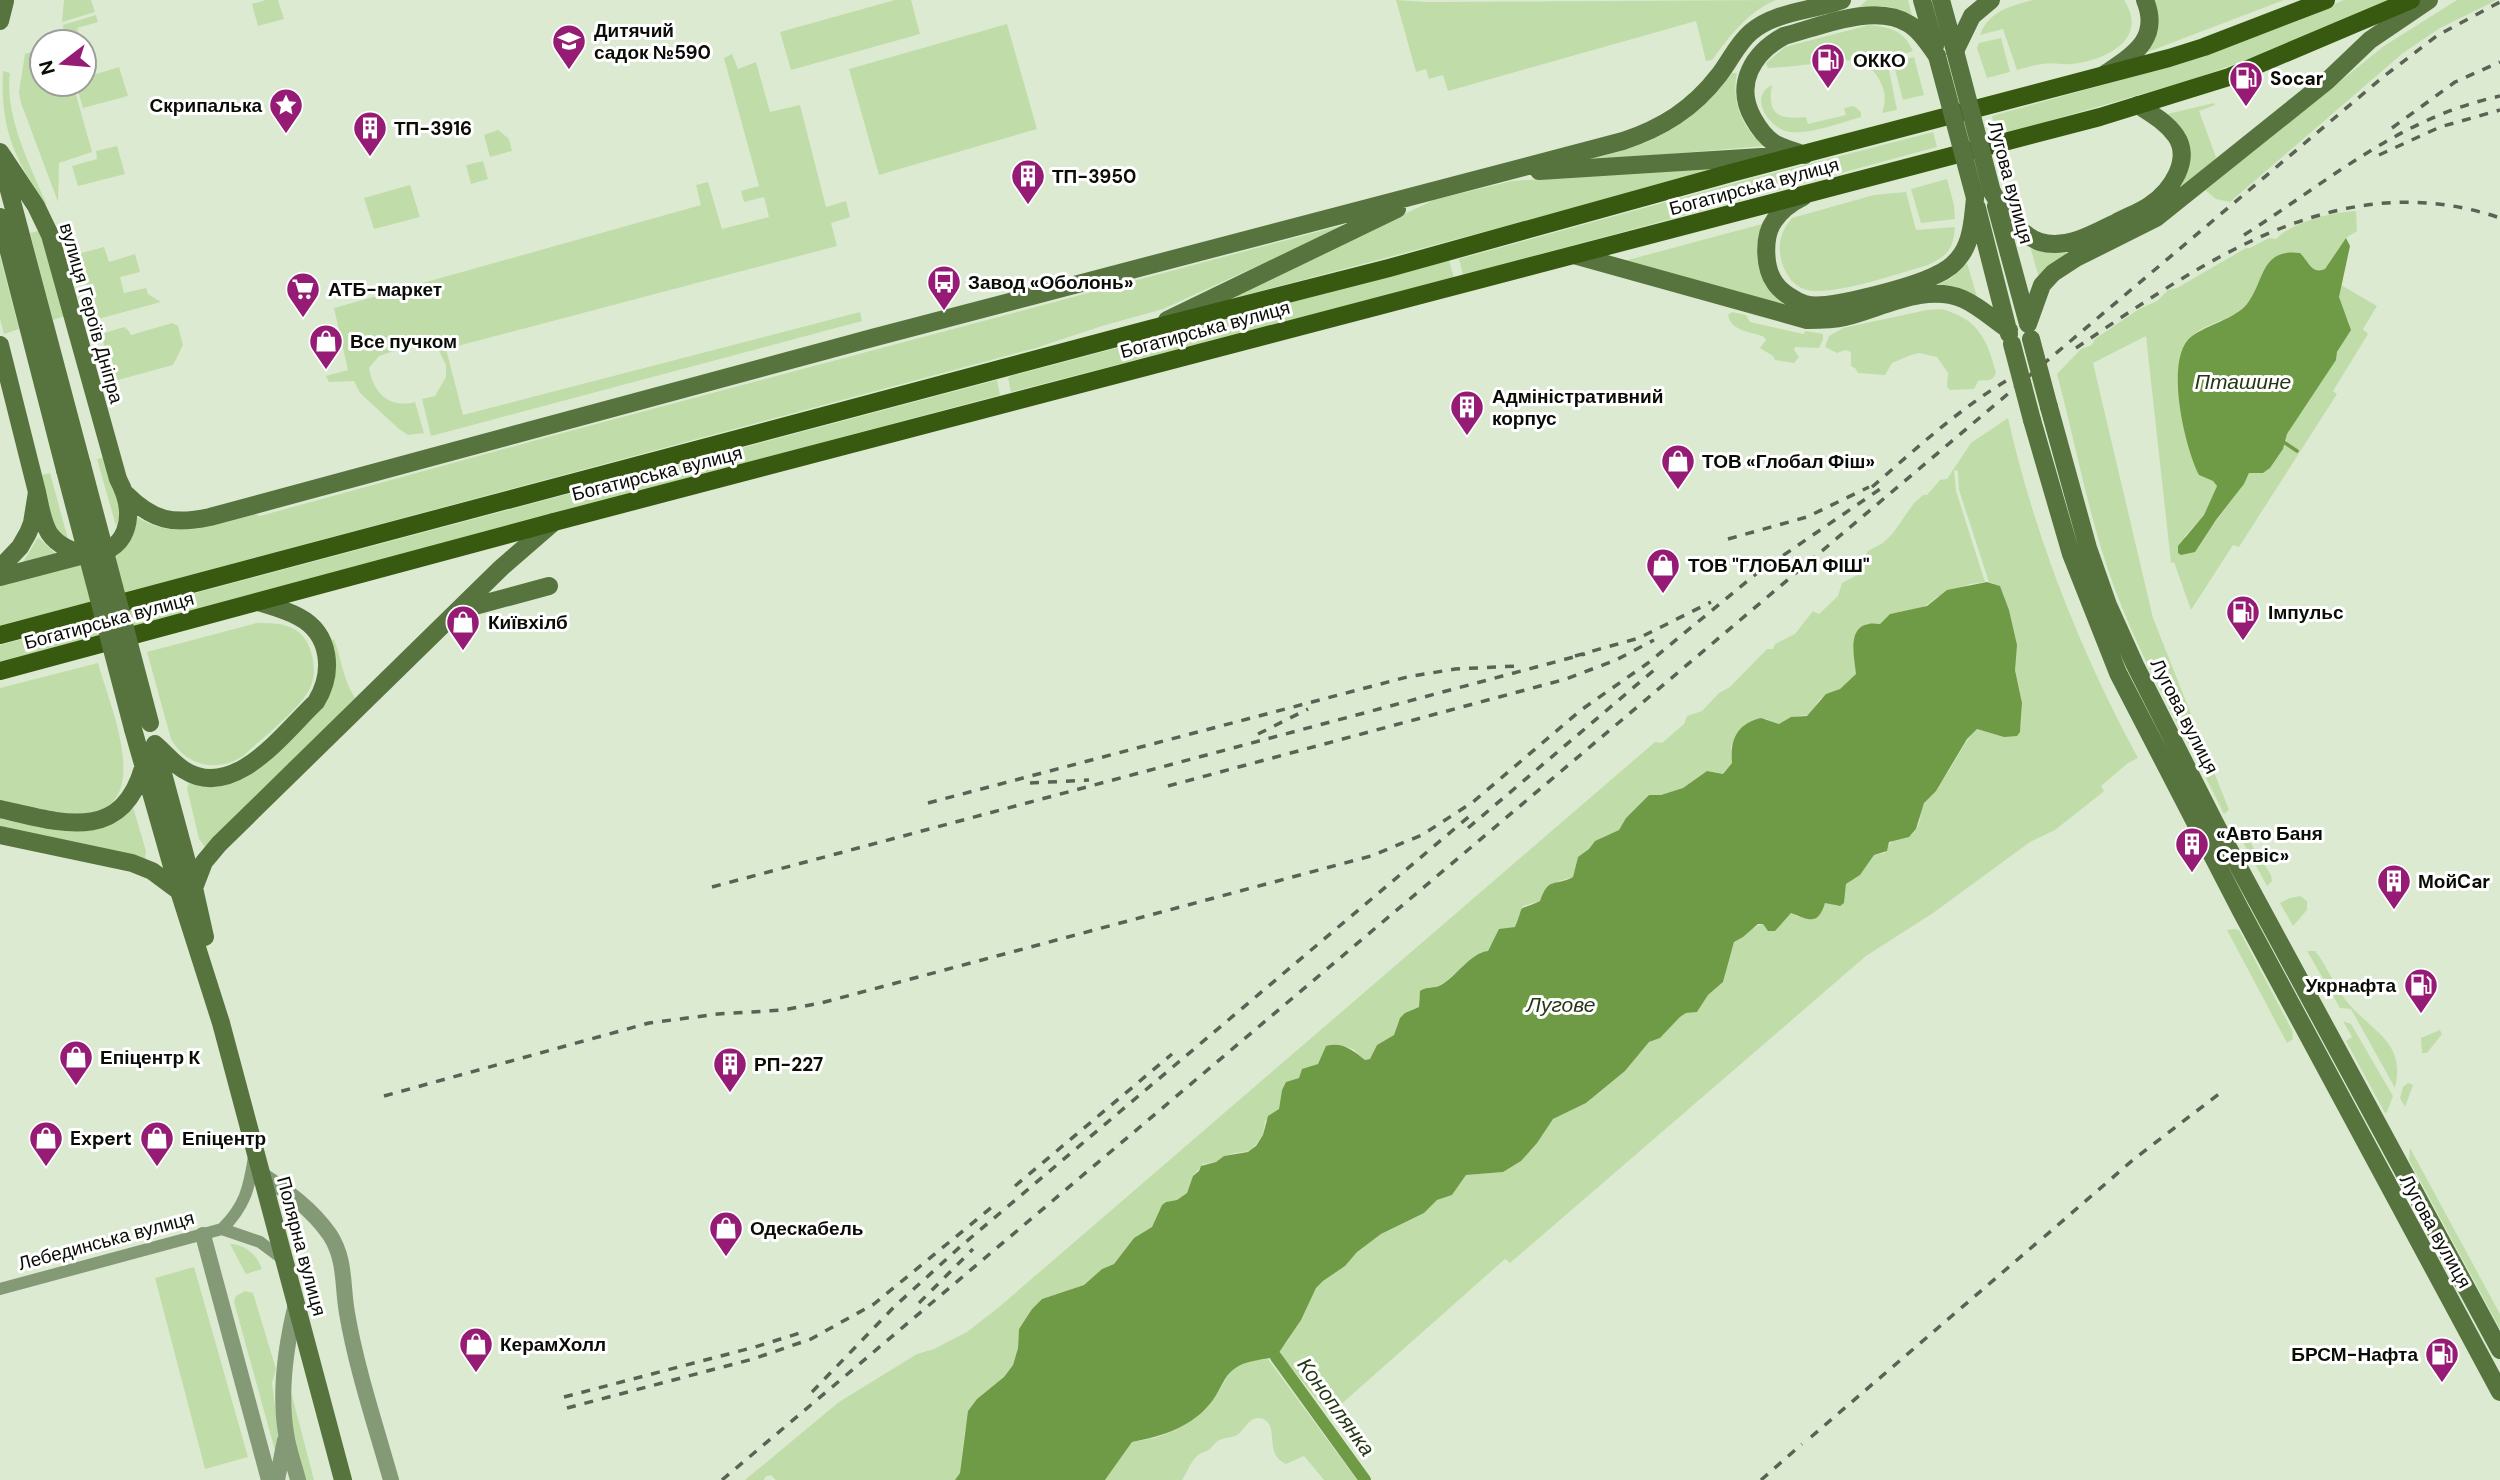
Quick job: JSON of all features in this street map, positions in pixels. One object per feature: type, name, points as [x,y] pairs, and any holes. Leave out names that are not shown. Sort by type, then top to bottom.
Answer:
[{"type":"main road","points":[[0,9],[5,0]]},
{"type":"main road","points":[[0,21],[5,0]]},
{"type":"main road","name":"Богатирська вулиця","points":[[126,494],[141,509],[167,521],[181,522],[210,517],[872,338],[1623,141],[1667,123],[1703,94],[1750,33],[1777,17],[1842,0]]},
{"type":"main road","points":[[1922,0],[1937,57],[1983,195],[2026,234],[2042,242],[2059,245],[2080,239],[2149,206],[2172,185],[2179,169],[2181,154],[2178,138],[2166,124],[2138,105]]},
{"type":"main road","name":"Лугова вулиця","points":[[1941,0],[1955,51],[2010,337],[2071,554],[2118,673],[2247,923],[2500,1392]]},
{"type":"main road","points":[[1955,51],[1972,16],[1991,0]]},
{"type":"main road","points":[[2101,76],[2136,53],[2145,43],[2150,22],[2145,0]]},
{"type":"main road","name":"Богатирська вулиця","points":[[0,635],[2101,76],[2204,47],[2326,0]]},
{"type":"main road","name":"Богатирська вулиця","points":[[0,671],[554,522],[2138,105],[2229,77],[2411,0]]},
{"type":"main road","points":[[2029,331],[2042,285],[2053,273],[2076,258],[2155,218],[2328,81],[2370,40],[2429,0]]},
{"type":"main road","points":[[1805,155],[1774,143],[1758,127],[1745,100],[1744,89],[1749,69],[1771,43],[1784,36],[1855,17],[1877,15],[1913,26],[1937,57]]},
{"type":"main road","name":"вулиця Героїв Дніпра","points":[[0,152],[36,206],[50,235],[118,478],[126,494]]},
{"type":"main road","name":"Богатирська вулиця","points":[[1502,173],[1805,155]]},
{"type":"main road","points":[[0,159],[73,468]]},
{"type":"main road","points":[[1150,329],[1435,191]]},
{"type":"main road","points":[[1811,193],[1787,206],[1773,222],[1767,238],[1767,255],[1775,283],[1803,304],[1815,307],[1919,282],[1954,264],[1963,253],[1983,195]]},
{"type":"main road","name":"Лугова вулиця","points":[[1983,195],[2029,331],[2088,548],[2108,605],[2135,665],[2216,825],[2500,1350]]},
{"type":"main road","points":[[0,217],[73,468],[141,726]]},
{"type":"main road","points":[[1574,255],[1807,320],[1846,317],[1930,294],[1948,295],[1964,300],[2010,337]]},
{"type":"main road","points":[[0,345],[48,532],[57,542],[85,555]]},
{"type":"main road","points":[[0,568],[16,552],[33,523],[37,492]]},
{"type":"main road","points":[[0,577],[108,549],[125,532],[128,520],[126,494]]},
{"type":"main road","points":[[0,835],[132,863],[187,890],[214,849],[501,568],[554,522]]},
{"type":"main road","points":[[460,610],[549,586]]},
{"type":"main road","points":[[156,746],[185,771],[202,778],[222,778],[250,765],[316,702],[323,691],[328,674],[324,643],[315,630],[301,618],[258,602]]},
{"type":"main road","name":"Полярна вулиця","points":[[141,726],[156,746],[187,890],[343,1480]]},
{"type":"main road","name":"Полярна вулиця","points":[[141,726],[143,768],[187,890]]},
{"type":"main road","points":[[0,809],[65,824],[96,821],[111,815],[124,804],[135,790],[143,768]]},
{"type":"street","name":"Лебединська вулиця","points":[[0,1289],[222,1229],[237,1214],[243,1203],[250,1186],[255,1150]]},
{"type":"street","points":[[262,1175],[310,1211],[331,1237],[340,1254],[343,1262],[346,1312],[391,1480]]},
{"type":"street","name":"Лебединська вулиця","points":[[222,1229],[260,1242],[285,1261]]},
{"type":"street","points":[[203,1235],[269,1480]]},
{"type":"street","points":[[296,1304],[289,1333],[283,1408],[286,1434],[298,1480]]},
{"type":"street","points":[[276,1480],[286,1434]]},
{"type":"shaded area","points":[[64,0],[91,0],[95,12],[62,22]]},
{"type":"shaded area","points":[[278,0],[284,19],[258,26],[252,4]]},
{"type":"shaded area","points":[[895,0],[911,0],[920,34],[791,70],[780,32]]},
{"type":"shaded area","points":[[1396,0],[1776,0],[1748,18],[1712,60],[1706,61],[1696,21],[1448,91],[1443,75],[1429,79],[1426,69],[1416,72]]},
{"type":"shaded area","points":[[1867,0],[1908,0],[1912,15],[1886,6],[1859,7]]},
{"type":"shaded area","points":[[2033,0],[2124,0],[2131,14],[2131,26],[2120,46],[2097,58],[2071,64],[2046,63],[2017,70],[2003,29],[1980,35],[1989,20],[2001,11]]},
{"type":"shaded area","points":[[2151,0],[2284,0],[2145,53]]},
{"type":"shaded area","points":[[2344,0],[2393,0],[2281,47],[2194,79],[1997,136],[1992,116],[2188,61]]},
{"type":"shaded area","points":[[2457,0],[2497,0],[2440,28],[2403,53],[2230,202],[2216,199],[2205,190],[2384,46]]},
{"type":"shaded area","points":[[96,15],[98,22],[77,28],[63,28],[63,25]]},
{"type":"shaded area","points":[[1007,24],[1037,129],[879,175],[849,69]]},
{"type":"shaded area","points":[[1869,25],[1896,31],[1913,51],[1887,60],[1897,110],[1882,113],[1885,97],[1882,85],[1874,72],[1859,62],[1841,60],[1768,68],[1766,63],[1785,47]]},
{"type":"shaded area","points":[[2001,38],[2010,72],[1987,78],[1977,48],[1979,43]]},
{"type":"shaded area","points":[[28,53],[28,98],[77,98],[92,152],[59,163],[58,202],[21,103],[19,92],[25,54]]},
{"type":"shaded area","points":[[732,54],[738,69],[756,62],[770,112],[800,105],[826,207],[846,201],[850,217],[831,223],[837,246],[446,349],[463,415],[860,312],[862,321],[431,436],[422,399],[435,396],[446,377],[446,365],[439,351],[428,343],[416,344],[379,356],[369,368],[374,384],[384,397],[397,403],[415,402],[424,433],[408,435],[399,429],[360,393],[354,381],[329,382],[326,376],[348,370],[334,308],[701,205],[696,185],[708,182],[722,229],[769,217],[764,197],[744,202],[741,191],[759,186],[724,58]]},
{"type":"shaded area","points":[[1914,57],[1924,95],[1903,100],[1893,62]]},
{"type":"shaded area","points":[[119,67],[128,96],[83,108],[80,98],[98,98],[98,74]]},
{"type":"shaded area","points":[[3,71],[10,73],[9,89],[15,124],[47,206],[18,159],[7,128]]},
{"type":"shaded area","points":[[1732,73],[1737,73],[1736,94],[1740,113],[1750,131],[1764,146],[1595,160],[1637,146],[1672,129],[1703,105]]},
{"type":"shaded area","points":[[1772,85],[1771,103],[1773,109],[1782,116],[1806,117],[1808,124],[1846,115],[1844,108],[1854,106],[1861,112],[1861,117],[1808,131],[1782,130],[1769,119],[1761,105],[1761,97]]},
{"type":"shaded area","points":[[2214,103],[2215,105],[2199,111],[2216,157],[2205,172],[2178,193],[2189,166],[2163,115]]},
{"type":"shaded area","points":[[498,130],[509,139],[512,151],[490,157],[484,135]]},
{"type":"shaded area","points":[[1933,132],[1937,147],[1463,275],[1459,259]]},
{"type":"shaded area","points":[[117,146],[125,174],[78,186],[72,166],[97,159],[96,151]]},
{"type":"shaded area","points":[[483,161],[488,179],[471,184],[466,165]]},
{"type":"shaded area","points":[[1729,167],[1215,303],[1434,200],[1512,181]]},
{"type":"shaded area","points":[[1947,179],[1955,219],[1921,223],[1911,189]]},
{"type":"shaded area","points":[[410,185],[420,217],[374,229],[364,198]]},
{"type":"shaded area","points":[[1906,192],[1916,230],[1955,227],[1951,246],[1941,258],[1901,273],[1833,290],[1807,290],[1798,286],[1788,276],[1782,263],[1780,245],[1782,234],[1792,218],[1874,195]]},
{"type":"shaded area","points":[[2356,211],[2357,231],[2346,238],[2325,269],[2316,270],[2300,253],[2278,256],[2266,269],[2253,295],[2242,309],[2198,331],[2184,348],[2179,383],[2188,444],[2199,475],[2213,481],[2217,486],[2204,515],[2184,537],[2203,538],[2244,484],[2249,473],[2263,473],[2270,468],[2283,449],[2287,434],[2336,360],[2349,322],[2339,300],[2341,285],[2377,306],[2363,329],[2368,334],[2333,391],[2337,394],[2239,547],[2233,545],[2191,610],[2174,562],[2171,563],[2146,336],[2093,363],[2153,618],[2229,810],[2224,814],[2151,672],[2113,584],[2089,506],[2057,374],[2081,349],[2092,345],[2095,339],[2139,309],[2157,301],[2168,290],[2177,288],[2246,248],[2269,238],[2276,239],[2292,227],[2324,216]]},
{"type":"shaded area","points":[[1351,223],[1163,309],[1036,348],[0,626],[0,583],[132,533],[137,517],[166,529],[181,530],[210,526],[255,514],[260,516]]},
{"type":"shaded area","points":[[1762,224],[1758,247],[1765,280],[1773,294],[1793,310],[1624,261]]},
{"type":"shaded area","points":[[42,230],[68,315],[53,320],[30,233]]},
{"type":"shaded area","points":[[2029,243],[2056,252],[2072,254],[2040,281]]},
{"type":"shaded area","points":[[104,247],[109,262],[135,254],[140,272],[120,277],[124,293],[146,288],[148,294],[161,302],[98,319],[95,317],[78,254]]},
{"type":"shaded area","points":[[0,256],[19,329],[4,334],[0,319]]},
{"type":"shaded area","points":[[1449,260],[1454,278],[1011,392],[1008,378],[1011,376]]},
{"type":"shaded area","points":[[1967,263],[1978,300],[1935,286],[1950,279]]},
{"type":"shaded area","points":[[1942,309],[1973,325],[1980,332],[1989,350],[1996,373],[1991,379],[1978,381],[1974,389],[1950,390],[1947,387],[1948,373],[1937,357],[1919,353],[1892,363],[1885,375],[1858,373],[1851,366],[1851,352],[1845,350],[1837,353],[1825,347],[1829,336],[1843,328]]},
{"type":"shaded area","points":[[1732,312],[1746,315],[1750,322],[1803,334],[1806,331],[1823,334],[1823,339],[1819,348],[1795,347],[1799,357],[1794,363],[1775,360],[1760,348],[1766,340],[1764,337],[1733,325],[1728,315]]},
{"type":"shaded area","points":[[172,323],[178,326],[183,345],[173,365],[114,381],[101,334],[124,327],[131,335]]},
{"type":"shaded area","points":[[997,380],[1000,395],[0,662],[0,645]]},
{"type":"shaded area","points":[[2008,418],[2032,506],[2061,593],[2097,676],[2138,758],[2101,786],[2104,791],[2055,830],[2030,842],[1933,913],[1866,956],[1510,1263],[1505,1259],[1329,1415],[1279,1352],[1289,1339],[1316,1288],[1345,1266],[1356,1252],[1381,1234],[1424,1213],[1437,1200],[1452,1195],[1466,1175],[1503,1172],[1553,1119],[1586,1103],[1625,1071],[1649,1042],[1660,1038],[1686,1013],[1697,1012],[1708,995],[1723,982],[1734,942],[1763,924],[1768,931],[1775,931],[1791,913],[1799,917],[1827,902],[1836,906],[1844,903],[1846,884],[1860,875],[1874,855],[1885,853],[1893,841],[1913,834],[1927,798],[1977,729],[2004,737],[2021,726],[2022,703],[2014,664],[2016,645],[2009,610],[2000,586],[1989,582],[1959,490],[1958,471],[1954,470],[1956,491],[1985,582],[1970,584],[1937,597],[1924,607],[1890,614],[1880,624],[1867,624],[1856,675],[1840,689],[1820,699],[1809,715],[1798,716],[1779,724],[1766,719],[1731,746],[1732,763],[1723,774],[1707,771],[1683,788],[1661,795],[1649,795],[1626,818],[1619,830],[1595,841],[1589,850],[1578,857],[1573,877],[1559,881],[1540,901],[1523,906],[1515,927],[1501,932],[1488,951],[1475,956],[1448,980],[1422,994],[1419,1007],[1400,1018],[1394,1035],[1377,1045],[1370,1060],[1365,1060],[1353,1049],[1332,1044],[1323,1053],[1318,1064],[1308,1068],[1299,1078],[1286,1082],[1279,1109],[1265,1121],[1263,1135],[1251,1151],[1235,1153],[1216,1162],[1203,1164],[1193,1176],[1187,1193],[1162,1205],[1152,1227],[1134,1238],[1114,1264],[1102,1269],[1084,1285],[1042,1299],[1032,1309],[1019,1329],[1018,1348],[1013,1365],[1004,1377],[977,1399],[965,1431],[960,1473],[956,1480],[776,1480],[771,1475],[764,1480],[745,1480],[839,1402],[917,1354],[934,1349],[967,1332],[999,1307],[1655,742],[1662,743],[1684,724],[1687,716],[1702,711],[1767,649],[1773,649],[1775,644],[1795,634],[1813,611],[1819,614],[1838,596],[1842,583],[1859,574],[1862,560],[1868,551],[1883,543],[1893,533],[1914,503],[1927,495],[1940,480],[1947,479],[1971,443]]},
{"type":"shaded area","points":[[105,457],[119,500],[116,526],[97,459]]},
{"type":"shaded area","points":[[50,473],[69,543],[53,532],[42,475]]},
{"type":"shaded area","points":[[37,539],[55,553],[23,562]]},
{"type":"shaded area","points":[[257,623],[286,626],[303,637],[313,660],[311,686],[299,704],[243,756],[223,764],[194,761],[177,748],[171,739],[147,652]]},
{"type":"shaded area","points":[[334,639],[345,677],[355,698],[205,847],[199,839],[187,788],[190,780],[215,784],[327,696],[330,642]]},
{"type":"shaded area","points":[[98,663],[119,736],[123,762],[122,784],[113,802],[94,813],[63,815],[0,802],[0,688]]},
{"type":"shaded area","points":[[133,807],[146,851],[145,861],[0,826],[0,816],[122,817]]},
{"type":"shaded area","points":[[2245,827],[2245,834],[2271,875],[2272,881],[2267,886],[2238,833]]},
{"type":"shaded area","points":[[2300,896],[2307,901],[2307,910],[2293,926],[2280,903]]},
{"type":"shaded area","points":[[2227,930],[2239,930],[2292,1030],[2293,1039],[2287,1043]]},
{"type":"shaded area","points":[[2307,951],[2315,951],[2344,998],[2391,1048],[2396,1059],[2395,1088],[2351,1009],[2340,1008]]},
{"type":"shaded area","points":[[2343,1021],[2351,1024],[2393,1096],[2385,1113],[2346,1041],[2352,1037]]},
{"type":"shaded area","points":[[2440,1030],[2442,1034],[2427,1053],[2422,1053],[2421,1038]]},
{"type":"shaded area","points":[[2408,1083],[2413,1085],[2405,1107],[2400,1098],[2403,1087]]},
{"type":"shaded area","points":[[2410,1148],[2500,1314],[2500,1329],[2409,1160]]},
{"type":"shaded area","points":[[230,1244],[250,1251],[262,1269],[246,1274]]},
{"type":"shaded area","points":[[194,1267],[248,1457],[205,1469],[155,1278]]},
{"type":"shaded area","points":[[245,1291],[253,1293],[276,1369],[272,1383],[279,1436],[277,1458],[234,1302],[236,1296]]},
{"type":"shaded area","points":[[1268,1359],[1357,1480],[1324,1480],[1304,1456],[1286,1464],[1275,1454],[1268,1423],[1258,1418],[1237,1435],[1220,1440],[1198,1455],[1182,1480],[1105,1480],[1132,1442],[1155,1438],[1176,1430],[1214,1399],[1232,1369],[1247,1361]]},
{"type":"shaded area","points":[[291,1392],[314,1480],[303,1480],[291,1435]]},
{"type":"water","name":"Пташине","points":[[2346,238],[2350,246],[2339,297],[2351,330],[2337,352],[2336,360],[2287,434],[2283,449],[2270,468],[2263,473],[2249,473],[2195,552],[2181,555],[2178,553],[2178,546],[2204,515],[2217,486],[2213,481],[2199,475],[2183,425],[2178,382],[2183,347],[2192,336],[2242,309],[2253,295],[2265,268],[2277,256],[2300,253],[2316,270],[2325,269]]},
{"type":"water","name":"Лугове","points":[[1987,582],[2000,586],[2017,645],[2015,670],[2022,703],[2020,732],[2017,736],[2004,737],[1977,729],[1967,739],[1936,791],[1924,803],[1916,829],[1909,837],[1889,842],[1887,851],[1874,855],[1860,875],[1846,884],[1844,903],[1840,906],[1825,903],[1819,915],[1812,919],[1791,913],[1775,931],[1768,931],[1763,924],[1758,924],[1734,942],[1723,982],[1708,995],[1697,1012],[1686,1013],[1660,1038],[1649,1042],[1625,1071],[1586,1103],[1553,1119],[1521,1161],[1503,1172],[1466,1175],[1452,1195],[1437,1200],[1424,1213],[1381,1234],[1357,1252],[1345,1266],[1316,1288],[1301,1320],[1276,1357],[1249,1362],[1234,1369],[1205,1409],[1187,1424],[1155,1437],[1132,1442],[1105,1480],[955,1480],[960,1473],[968,1411],[1013,1365],[1018,1348],[1019,1329],[1032,1309],[1042,1299],[1084,1285],[1102,1269],[1114,1264],[1134,1238],[1152,1227],[1162,1205],[1187,1193],[1193,1176],[1201,1166],[1216,1162],[1224,1156],[1248,1152],[1256,1146],[1263,1135],[1268,1116],[1279,1109],[1286,1082],[1299,1078],[1302,1069],[1318,1064],[1326,1046],[1342,1046],[1365,1060],[1370,1059],[1377,1045],[1394,1035],[1400,1018],[1419,1007],[1420,991],[1441,985],[1469,960],[1488,951],[1499,929],[1515,927],[1522,909],[1540,901],[1549,885],[1573,877],[1578,857],[1595,841],[1619,830],[1626,818],[1649,795],[1661,795],[1683,788],[1707,771],[1723,774],[1732,763],[1734,740],[1746,724],[1761,718],[1779,724],[1791,717],[1807,716],[1826,694],[1840,689],[1856,674],[1855,637],[1862,626],[1880,624],[1890,614],[1927,606],[1947,590]]},
{"type":"waterway","points":[[2285,443],[2297,451]]},
{"type":"waterway","name":"Коноплянка","points":[[1276,1357],[1365,1480]]},
{"type":"railway","points":[[722,1480],[2383,77],[2438,35],[2500,2]]},
{"type":"railway","points":[[2392,128],[2455,82],[2500,62]]},
{"type":"railway","points":[[2244,235],[2397,135],[2463,106],[2500,96]]},
{"type":"railway","points":[[2379,155],[2440,127],[2500,110]]},
{"type":"railway","points":[[2076,348],[2173,284],[2223,255],[2275,230],[2329,213],[2384,203],[2441,204],[2500,218]]},
{"type":"railway","points":[[1872,487],[1960,412],[2018,374]]},
{"type":"railway","points":[[384,1096],[649,1023],[718,1014],[783,1010],[821,1003],[1371,856],[1422,835],[1473,802],[1581,710],[1648,663],[1756,574],[1886,485]]},
{"type":"railway","points":[[1728,539],[1807,517],[1869,487]]},
{"type":"railway","points":[[1575,656],[1639,638],[1711,602]]},
{"type":"railway","points":[[1168,786],[1566,679],[1616,660],[1654,640]]},
{"type":"railway","points":[[712,887],[1585,654]]},
{"type":"railway","points":[[1468,828],[1660,665]]},
{"type":"railway","points":[[928,803],[1407,677],[1455,669],[1517,666]]},
{"type":"railway","points":[[1258,734],[1308,709]]},
{"type":"railway","points":[[1030,783],[1089,780]]},
{"type":"railway","points":[[812,1392],[895,1306],[961,1246],[1472,814]]},
{"type":"railway","points":[[1015,1186],[1172,1054]]},
{"type":"railway","points":[[2044,1237],[2134,1159],[2224,1090]]},
{"type":"railway","points":[[567,1408],[753,1359],[811,1339],[874,1304],[992,1207]]},
{"type":"railway","points":[[1811,1437],[2039,1241]]},
{"type":"railway","points":[[919,1303],[973,1249]]},
{"type":"railway","points":[[564,1397],[803,1332]]},
{"type":"railway","points":[[1761,1480],[1802,1444]]},
{"type":"place","name":"Дитячий садок №590","points":[[569,71]]},
{"type":"place","name":"ОККО","points":[[1828,90]]},
{"type":"place","name":"Socar","points":[[2246,108]]},
{"type":"place","name":"Скрипалька","points":[[286,135]]},
{"type":"place","name":"ТП-3916","points":[[370,158]]},
{"type":"place","name":"ТП-3950","points":[[1028,206]]},
{"type":"place","name":"Завод «Оболонь»","points":[[944,312]]},
{"type":"place","name":"АТБ-маркет","points":[[303,319]]},
{"type":"place","name":"Все пучком","points":[[326,371]]},
{"type":"place","name":"Адміністративний корпус","points":[[1467,437]]},
{"type":"place","name":"ТОВ «Глобал Фіш»","points":[[1678,491]]},
{"type":"place","name":"ТОВ \"ГЛОБАЛ ФІШ\"","points":[[1663,595]]},
{"type":"place","name":"Імпульс","points":[[2243,642]]},
{"type":"place","name":"Київхілб","points":[[463,652]]},
{"type":"place","name":"«Авто Баня Сервіс»","points":[[2192,874]]},
{"type":"place","name":"МойCar","points":[[2394,911]]},
{"type":"place","name":"Укрнафта","points":[[2421,1015]]},
{"type":"place","name":"Епіцентр К","points":[[76,1087]]},
{"type":"place","name":"РП-227","points":[[730,1094]]},
{"type":"place","name":"Expert","points":[[46,1168]]},
{"type":"place","name":"Епіцентр","points":[[157,1168]]},
{"type":"place","name":"Одескабель","points":[[726,1258]]},
{"type":"place","name":"КерамХолл","points":[[476,1374]]},
{"type":"place","name":"БРСМ-Нафта","points":[[2442,1384]]}]
